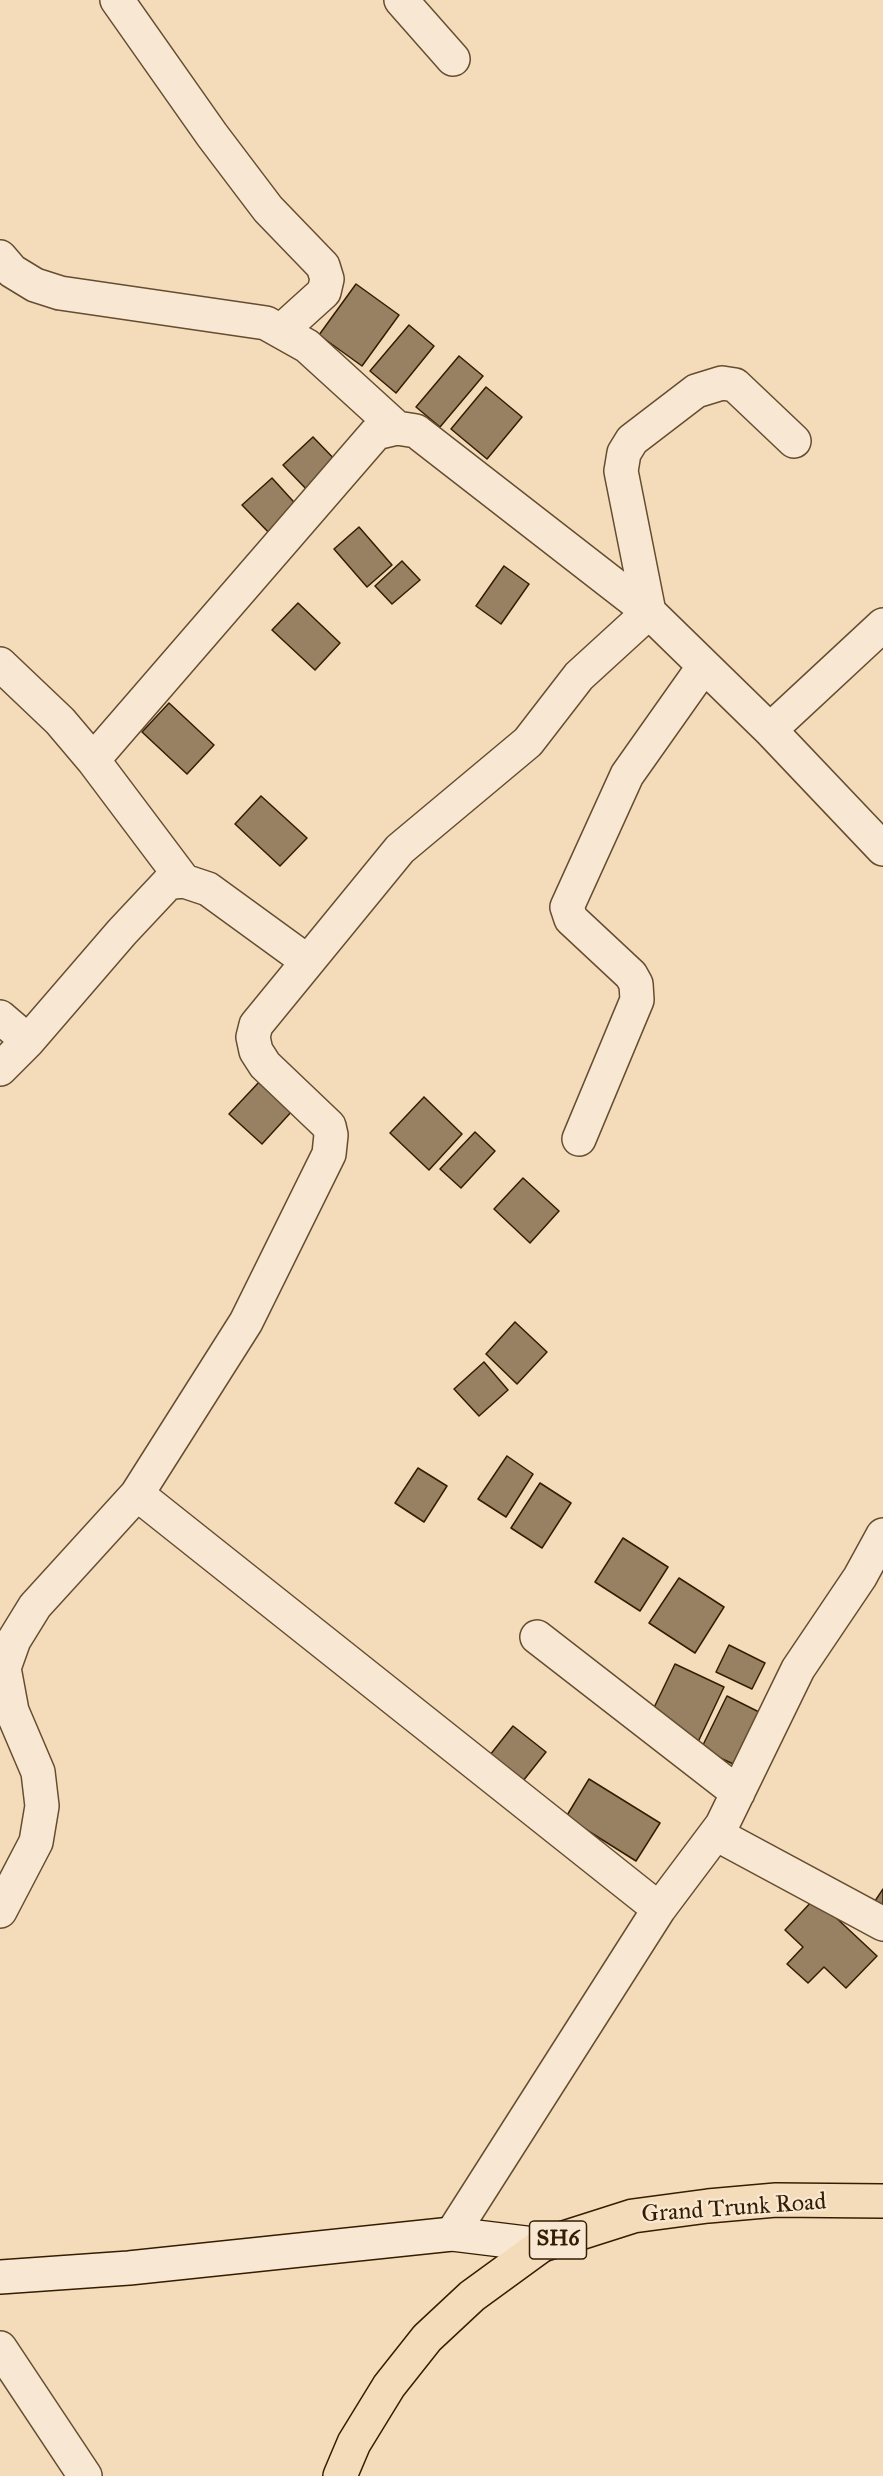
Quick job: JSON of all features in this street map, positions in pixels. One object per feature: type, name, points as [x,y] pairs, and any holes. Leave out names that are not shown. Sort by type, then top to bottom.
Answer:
[{"type":"main road","name":"Grand Trunk Road","points":[[340,2476],[354,2443],[389,2386],[427,2338],[472,2296],[542,2245],[633,2216],[708,2206],[776,2200],[883,2201]]},
{"type":"street","points":[[117,0],[212,135],[268,209],[323,266],[327,279],[324,292],[282,330]]},
{"type":"street","points":[[401,0],[453,59]]},
{"type":"street","points":[[0,257],[12,271],[35,285],[60,293],[266,323],[307,346],[397,428]]},
{"type":"street","points":[[649,612],[621,471],[624,453],[632,440],[696,391],[722,382],[735,385],[794,441]]},
{"type":"street","points":[[93,760],[376,433],[397,428],[416,430],[649,612],[770,730],[883,849]]},
{"type":"street","points":[[0,1911],[36,1842],[42,1806],[38,1772],[12,1711],[4,1668],[14,1640],[35,1606],[136,1494],[246,1322],[329,1154],[331,1135],[329,1126],[266,1065],[256,1051],[253,1037],[256,1025],[400,849],[528,742],[579,676],[649,612]]},
{"type":"street","points":[[770,730],[883,625]]},
{"type":"street","points":[[0,664],[60,721],[93,760],[184,881]]},
{"type":"street","points":[[579,1139],[637,1000],[636,984],[631,975],[571,919],[567,907],[627,774],[704,666]]},
{"type":"street","points":[[0,1069],[28,1041],[122,932],[168,884],[184,881],[208,889],[307,961]]},
{"type":"street","points":[[0,1017],[28,1041]]},
{"type":"street","points":[[136,1494],[658,1909]]},
{"type":"street","points":[[452,2234],[658,1909],[716,1834],[798,1669],[871,1585],[883,1535]]},
{"type":"street","points":[[537,1637],[738,1793]]},
{"type":"street","points":[[716,1834],[883,1924]]},
{"type":"street","points":[[0,2277],[129,2268],[452,2234],[542,2245]]},
{"type":"street","points":[[0,2348],[85,2476]]},
{"type":"building","points":[[356,284],[399,315],[362,366],[319,335]]},
{"type":"building","points":[[409,325],[434,346],[396,393],[370,371]]},
{"type":"building","points":[[459,356],[483,376],[440,427],[416,407]]},
{"type":"building","points":[[486,387],[522,417],[487,459],[451,429]]},
{"type":"building","points":[[313,437],[341,466],[312,495],[283,465]]},
{"type":"building","points":[[272,478],[303,512],[275,539],[242,505]]},
{"type":"building","points":[[359,527],[392,565],[367,587],[334,549]]},
{"type":"building","points":[[402,561],[420,580],[392,604],[375,586]]},
{"type":"building","points":[[504,566],[529,584],[501,624],[476,606]]},
{"type":"building","points":[[298,603],[340,643],[315,670],[272,630]]},
{"type":"building","points":[[169,703],[214,745],[187,774],[142,732]]},
{"type":"building","points":[[261,796],[307,838],[280,866],[235,824]]},
{"type":"building","points":[[261,1080],[293,1110],[262,1144],[229,1114]]},
{"type":"building","points":[[424,1097],[462,1134],[429,1170],[390,1133]]},
{"type":"building","points":[[475,1132],[495,1151],[461,1188],[440,1169]]},
{"type":"building","points":[[523,1178],[559,1211],[530,1243],[494,1209]]},
{"type":"building","points":[[515,1322],[547,1352],[517,1384],[486,1354]]},
{"type":"building","points":[[484,1362],[508,1390],[479,1416],[454,1389]]},
{"type":"building","points":[[507,1456],[533,1474],[506,1517],[478,1499]]},
{"type":"building","points":[[418,1468],[447,1486],[424,1522],[395,1503]]},
{"type":"building","points":[[540,1483],[571,1503],[542,1548],[511,1528]]},
{"type":"building","points":[[623,1538],[668,1567],[640,1611],[595,1582]]},
{"type":"building","points":[[679,1578],[724,1607],[695,1653],[649,1623]]},
{"type":"building","points":[[729,1645],[765,1663],[752,1689],[716,1672]]},
{"type":"building","points":[[675,1664],[724,1687],[698,1742],[649,1718]]},
{"type":"building","points":[[727,1696],[769,1717],[744,1769],[701,1749]]},
{"type":"building","points":[[513,1726],[546,1752],[519,1786],[486,1760]]},
{"type":"building","points":[[589,1779],[660,1823],[636,1861],[566,1817]]},
{"type":"building","points":[[883,1889],[883,1906],[875,1901]]},
{"type":"building","points":[[815,1898],[877,1956],[846,1988],[824,1967],[808,1983],[787,1964],[803,1947],[785,1930]]}]
